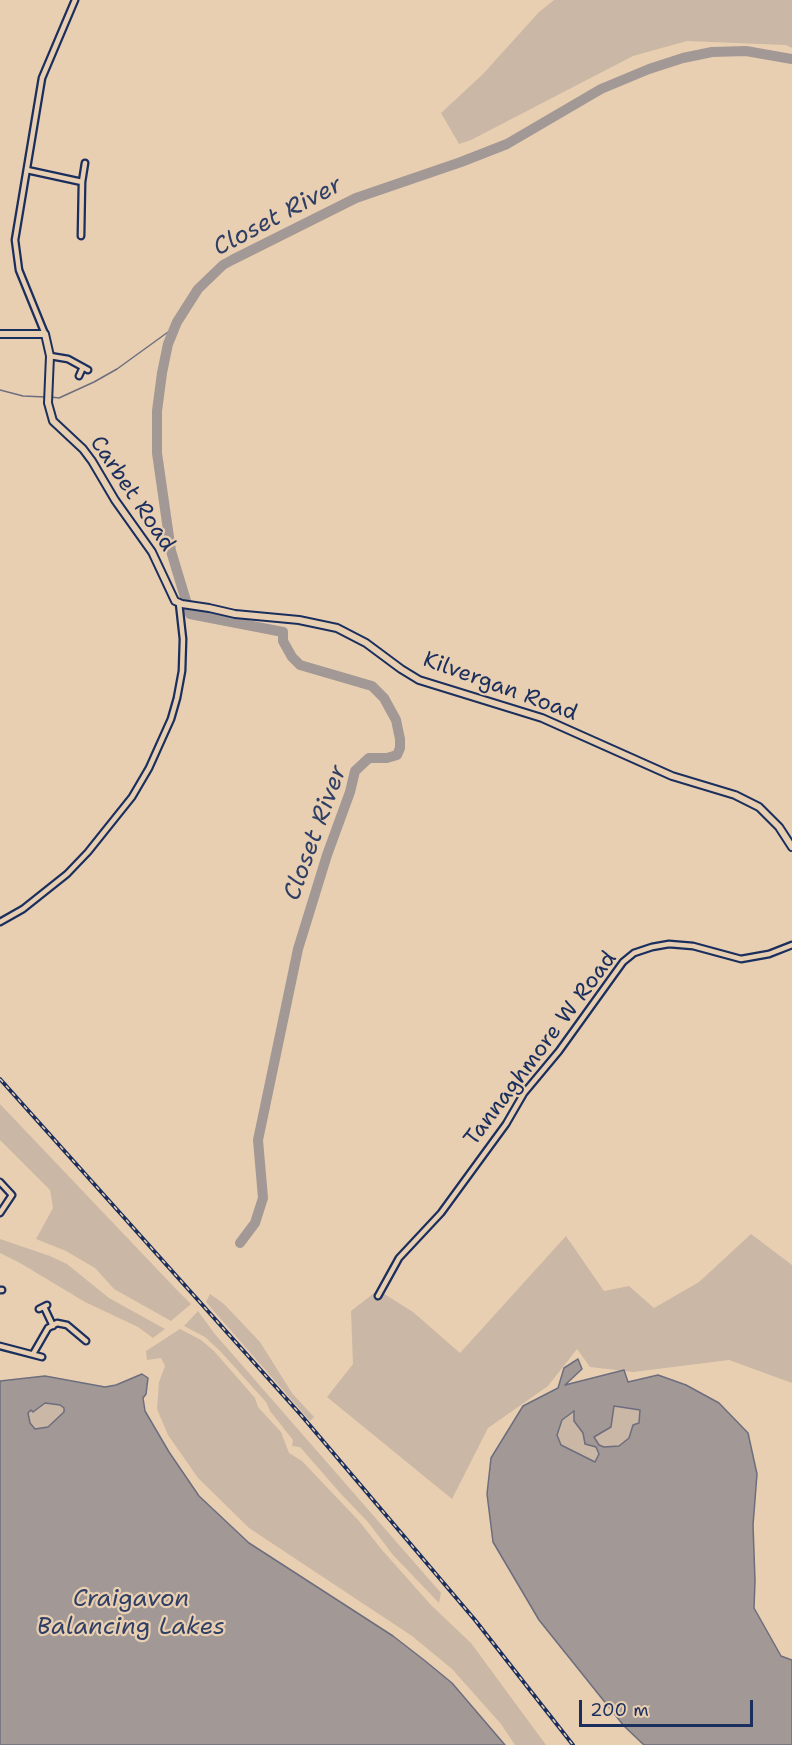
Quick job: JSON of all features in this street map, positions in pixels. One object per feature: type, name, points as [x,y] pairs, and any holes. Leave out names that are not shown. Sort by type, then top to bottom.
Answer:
[{"type":"street","name":"Carbet Road","points":[[0,922],[23,909],[74,867],[132,797],[149,768],[171,719],[182,671],[181,604],[176,601],[152,552],[115,500],[92,461],[53,421],[48,401],[50,356],[45,334],[19,270],[15,249],[42,78],[75,0]]},
{"type":"street","points":[[81,236],[82,182],[85,164]]},
{"type":"street","points":[[27,170],[82,182]]},
{"type":"street","points":[[0,334],[45,334]]},
{"type":"street","points":[[50,356],[68,359],[88,370]]},
{"type":"street","points":[[79,376],[83,367]]},
{"type":"street","name":"Kilvergan Road","points":[[181,604],[235,614],[299,620],[337,628],[366,643],[420,680],[542,718],[672,776],[735,795],[759,807],[779,827],[792,847]]},
{"type":"street","name":"Tannaghmore W Road","points":[[378,1296],[399,1258],[441,1213],[506,1124],[524,1093],[560,1052],[623,962],[634,953],[669,944],[693,946],[741,959],[769,954],[792,945]]},
{"type":"street","points":[[0,1182],[12,1195],[0,1213]]},
{"type":"street","points":[[43,1307],[53,1326]]},
{"type":"street","points":[[33,1354],[48,1328],[57,1323],[67,1325],[84,1340],[78,1344]]},
{"type":"street","points":[[0,1346],[42,1357]]},
{"type":"shaded area","points":[[554,0],[792,0],[792,48],[786,45],[687,41],[633,56],[471,140],[459,144],[441,113],[483,74],[539,12]]},
{"type":"shaded area","points":[[0,1104],[191,1304],[171,1321],[114,1289],[95,1268],[66,1251],[36,1239],[53,1208],[50,1190],[0,1140]]},
{"type":"shaded area","points":[[751,1234],[792,1265],[792,1383],[729,1360],[633,1372],[590,1367],[577,1349],[548,1386],[488,1428],[452,1499],[327,1397],[353,1364],[351,1311],[378,1290],[413,1312],[460,1353],[566,1236],[604,1291],[629,1286],[654,1308],[699,1282]]},
{"type":"shaded area","points":[[0,1239],[67,1264],[109,1298],[165,1329],[153,1338],[138,1327],[85,1302],[0,1253]]},
{"type":"shaded area","points":[[210,1294],[224,1304],[260,1342],[292,1393],[314,1417],[310,1421],[206,1302]]},
{"type":"shaded area","points":[[198,1311],[214,1333],[441,1593],[439,1603],[393,1555],[368,1522],[300,1447],[292,1446],[293,1440],[270,1411],[266,1402],[221,1352],[205,1337],[184,1326]]},
{"type":"shaded area","points":[[180,1329],[201,1340],[214,1351],[281,1432],[289,1453],[302,1461],[359,1521],[431,1605],[471,1643],[546,1745],[515,1745],[501,1724],[452,1669],[412,1636],[249,1528],[198,1478],[168,1435],[157,1409],[159,1382],[165,1366],[161,1358],[147,1360],[146,1351]]},
{"type":"shaded area","points":[[45,1403],[60,1405],[64,1408],[64,1412],[48,1427],[34,1429],[28,1413],[31,1409]]},
{"type":"shaded area","points":[[614,1405],[640,1410],[639,1423],[633,1425],[629,1438],[619,1446],[604,1447],[599,1445],[594,1437],[603,1433]]},
{"type":"shaded area","points":[[575,1411],[574,1421],[583,1433],[585,1444],[596,1447],[600,1454],[595,1462],[561,1445],[557,1435],[562,1420]]},
{"type":"water","points":[[578,1359],[582,1369],[565,1385],[624,1370],[628,1382],[658,1375],[686,1385],[719,1403],[748,1433],[757,1474],[753,1525],[754,1608],[781,1656],[792,1660],[792,1745],[644,1745],[624,1726],[539,1620],[493,1542],[487,1494],[491,1458],[523,1406],[558,1388],[564,1368]],"holes":[[[614,1406],[640,1410],[639,1423],[633,1425],[629,1438],[619,1446],[604,1447],[599,1445],[594,1437],[611,1427]],[[574,1411],[574,1421],[583,1433],[585,1444],[596,1447],[599,1454],[595,1462],[561,1445],[557,1435],[562,1420]]]},
{"type":"water","name":"Craigavon Balancing Lakes","points":[[142,1374],[148,1378],[146,1394],[143,1398],[145,1411],[199,1496],[249,1543],[393,1636],[424,1660],[452,1683],[505,1745],[0,1745],[0,1381],[45,1376],[105,1387]],"holes":[[[45,1403],[60,1405],[64,1408],[64,1412],[48,1427],[35,1429],[30,1423],[28,1413],[31,1410],[33,1412]]]},
{"type":"waterway","name":"Closet River","points":[[240,1243],[255,1223],[263,1198],[258,1140],[298,949],[327,855],[350,792],[355,771],[369,758],[387,758],[397,755],[400,739],[396,720],[384,698],[372,686],[300,665],[292,657],[283,641],[283,632],[190,614],[171,551],[157,453],[157,411],[162,373],[168,344],[177,322],[198,289],[223,265],[232,260],[356,198],[507,144],[601,89],[649,69],[712,52],[746,51],[792,59]]},
{"type":"waterway","points":[[51,397],[59,398],[94,382],[117,369],[175,327]]},
{"type":"waterway","points":[[0,390],[23,396],[46,397]]},
{"type":"railway","points":[[0,1079],[301,1415],[475,1620],[573,1745]]}]
